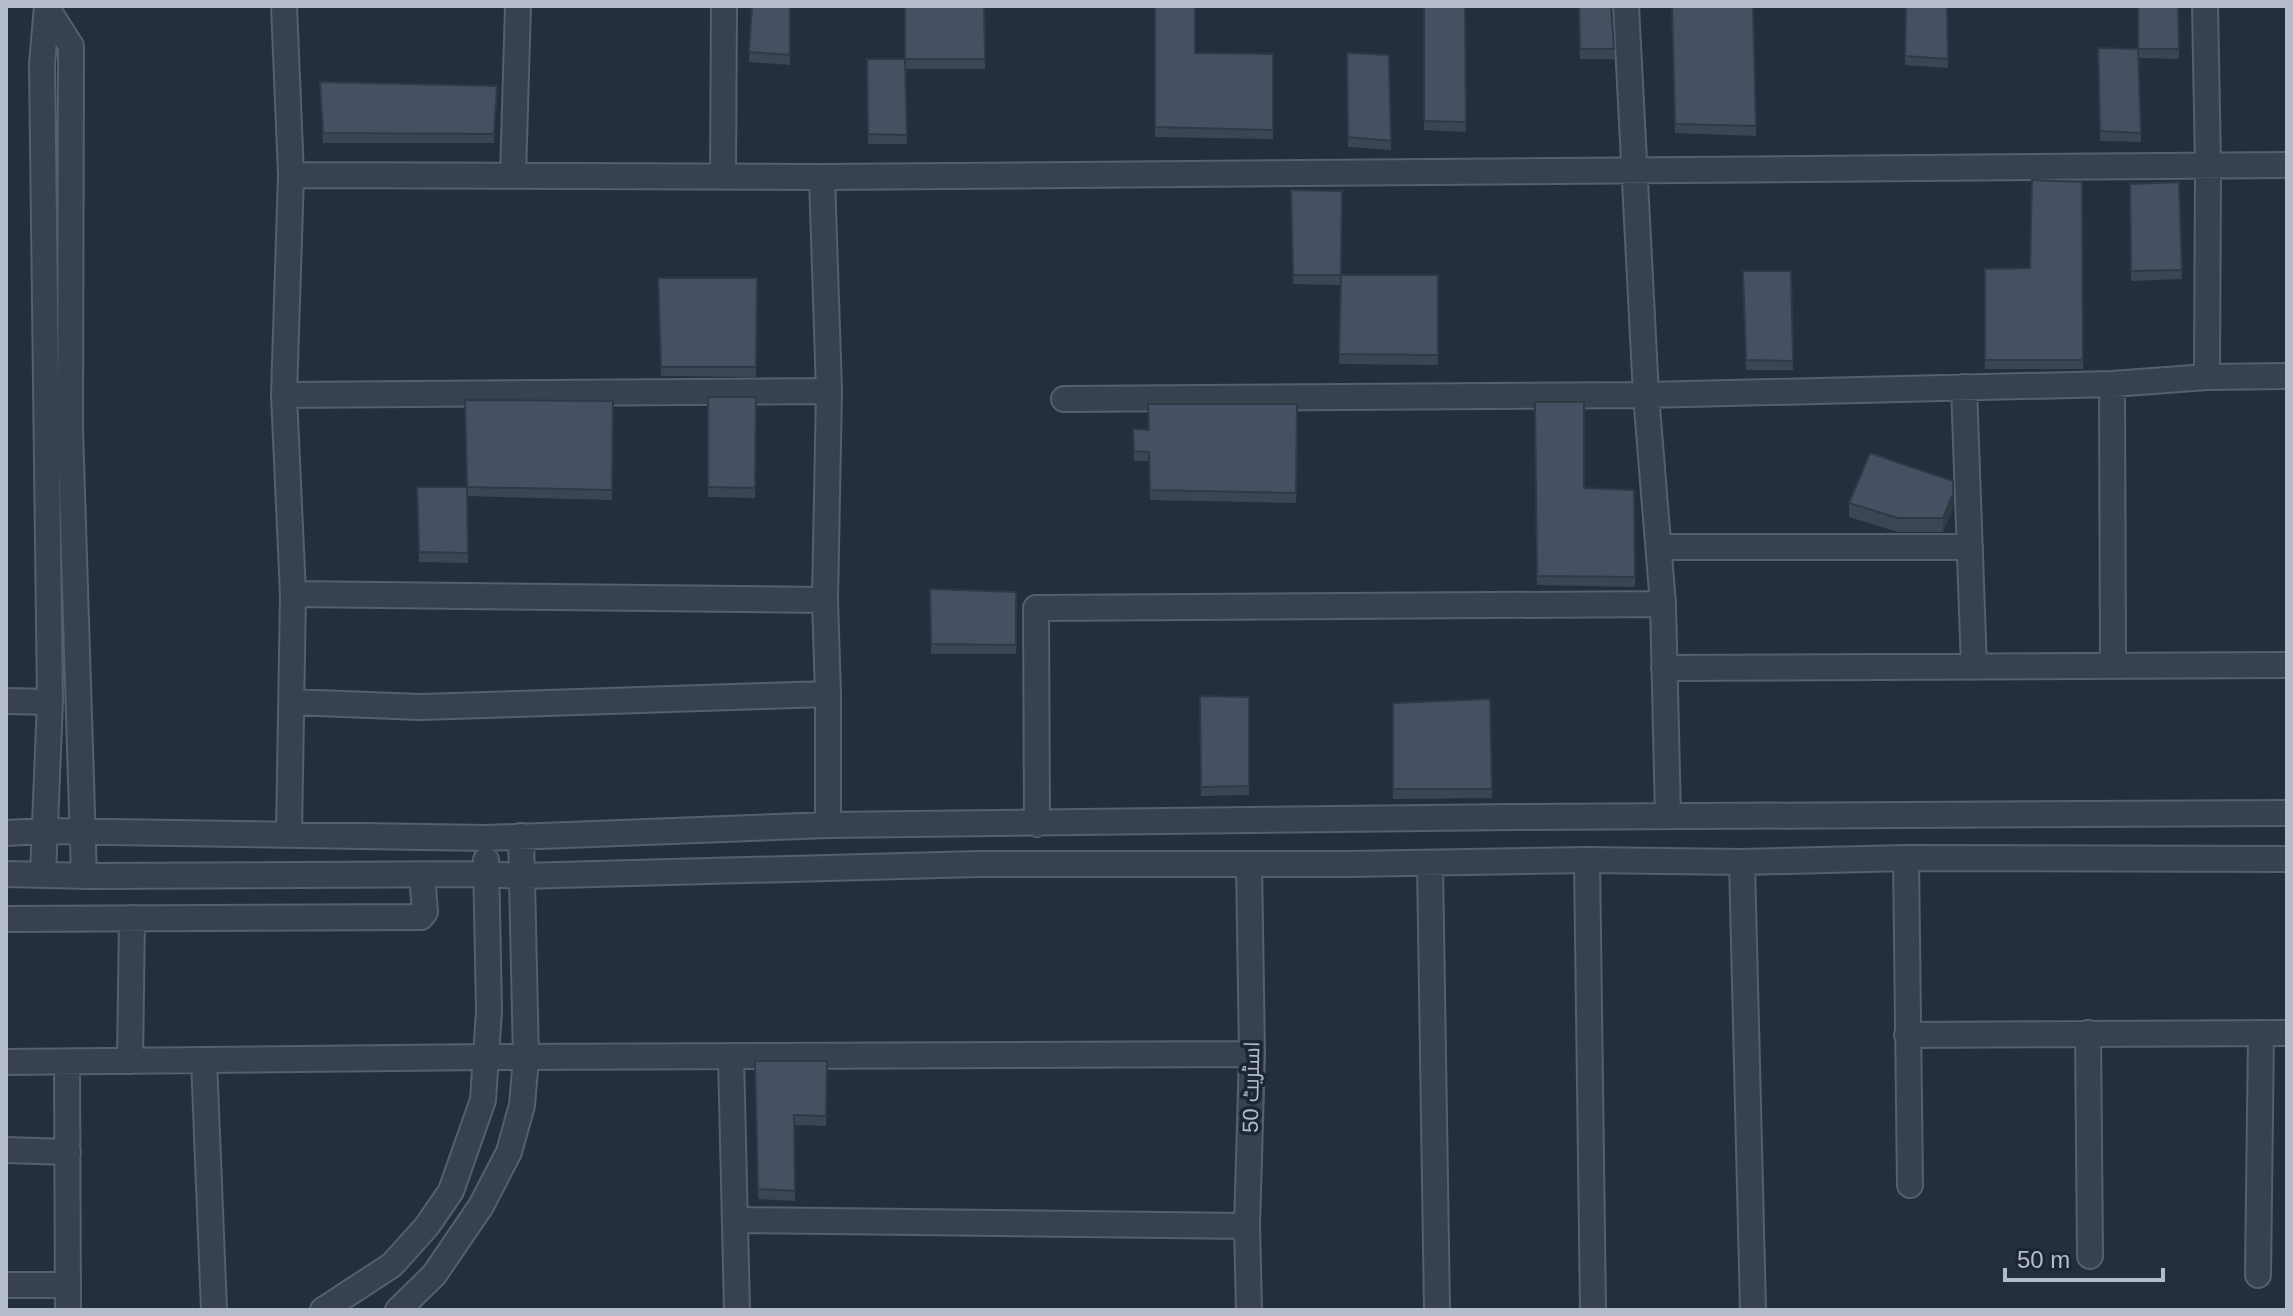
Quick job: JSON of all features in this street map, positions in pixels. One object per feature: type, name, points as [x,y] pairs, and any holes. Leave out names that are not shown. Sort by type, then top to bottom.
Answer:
[{"type":"street","points":[[284,6],[291,175],[284,395],[293,594],[289,835]]},
{"type":"street","points":[[513,175],[518,6]]},
{"type":"street","points":[[723,176],[724,6]]},
{"type":"street","points":[[1626,6],[1646,395],[1663,604],[1668,816]]},
{"type":"street","points":[[2205,6],[2207,377]]},
{"type":"street","points":[[43,874],[50,702],[42,80],[48,8]]},
{"type":"street","points":[[48,8],[71,46],[70,429],[84,876]]},
{"type":"street","points":[[291,175],[822,177],[2287,165]]},
{"type":"street","points":[[822,177],[829,391],[825,600],[828,825]]},
{"type":"street","points":[[1064,399],[1646,395],[2112,384],[2207,377],[2287,376]]},
{"type":"street","points":[[2112,384],[2113,666]]},
{"type":"street","points":[[1964,387],[1974,667]]},
{"type":"street","points":[[284,395],[829,391]]},
{"type":"street","points":[[1659,547],[1970,547]]},
{"type":"street","points":[[293,594],[825,600]]},
{"type":"street","points":[[1037,824],[1036,608],[1663,604]]},
{"type":"street","points":[[1664,668],[2287,665]]},
{"type":"street","points":[[292,702],[420,707],[828,694]]},
{"type":"street","points":[[6,701],[50,702]]},
{"type":"street","points":[[6,833],[486,838],[828,825],[2287,813]]},
{"type":"street","points":[[1346,821],[1348,864]]},
{"type":"street","points":[[398,1310],[434,1275],[495,1183],[509,1152],[522,1105],[526,1058],[521,836]]},
{"type":"street","points":[[323,1310],[392,1265],[427,1226],[451,1191],[483,1100],[487,1057],[486,838]]},
{"type":"street","points":[[6,874],[520,876],[978,864],[1430,864],[1587,860],[1742,862],[1906,858],[2287,859]]},
{"type":"street","points":[[1906,858],[1910,1185]]},
{"type":"street","points":[[1587,860],[1593,1310]]},
{"type":"street","points":[[1742,862],[1753,1310]]},
{"type":"street","name":"اسٹریٹ 50","points":[[1249,864],[1252,1054],[1247,1226],[1249,1310]]},
{"type":"street","points":[[1430,864],[1437,1310]]},
{"type":"street","points":[[6,919],[421,917],[425,912],[422,875]]},
{"type":"street","points":[[130,1061],[132,918]]},
{"type":"street","points":[[2088,1033],[2090,1256]]},
{"type":"street","points":[[2258,1275],[2261,1033]]},
{"type":"street","points":[[1907,1035],[2287,1033]]},
{"type":"street","points":[[6,1062],[1252,1054]]},
{"type":"street","points":[[731,1056],[737,1310]]},
{"type":"street","points":[[204,1060],[214,1310]]},
{"type":"street","points":[[6,1285],[68,1298],[67,1062]]},
{"type":"street","points":[[6,1150],[68,1152]]},
{"type":"street","points":[[735,1220],[1247,1226]]},
{"type":"building","points":[[752,6],[790,6],[790,55],[749,52]]},
{"type":"building","points":[[905,6],[984,6],[985,59],[905,59]]},
{"type":"building","points":[[1155,6],[1195,6],[1195,53],[1273,54],[1273,130],[1155,127]]},
{"type":"building","points":[[1424,6],[1465,6],[1466,122],[1424,121]]},
{"type":"building","points":[[1579,6],[1611,6],[1614,49],[1580,49]]},
{"type":"building","points":[[1672,6],[1753,6],[1756,126],[1675,124]]},
{"type":"building","points":[[1906,6],[1947,6],[1948,59],[1905,56]]},
{"type":"building","points":[[2138,6],[2178,6],[2179,49],[2138,49]]},
{"type":"building","points":[[2098,48],[2138,49],[2141,133],[2100,131]]},
{"type":"building","points":[[1347,53],[1389,55],[1391,141],[1348,137]]},
{"type":"building","points":[[867,59],[905,59],[907,135],[868,134]]},
{"type":"building","points":[[320,82],[497,86],[494,134],[323,133]]},
{"type":"building","points":[[2032,180],[2082,182],[2083,360],[1985,360],[1985,269],[2030,268]]},
{"type":"building","points":[[2179,182],[2182,270],[2131,271],[2130,184]]},
{"type":"building","points":[[1291,190],[1342,191],[1341,275],[1293,275]]},
{"type":"building","points":[[1743,271],[1791,271],[1793,361],[1746,360]]},
{"type":"building","points":[[1341,275],[1438,275],[1438,355],[1339,354]]},
{"type":"building","points":[[658,278],[757,278],[756,367],[661,367]]},
{"type":"building","points":[[708,397],[756,397],[755,488],[708,487]]},
{"type":"building","points":[[465,400],[613,401],[612,490],[467,487]]},
{"type":"building","points":[[1535,402],[1584,402],[1584,488],[1634,490],[1635,577],[1537,576]]},
{"type":"building","points":[[1148,404],[1297,404],[1296,493],[1150,490],[1149,452],[1134,451],[1133,429],[1149,430]]},
{"type":"building","points":[[1870,453],[1953,481],[1953,494],[1943,518],[1898,518],[1849,503]]},
{"type":"building","points":[[417,487],[467,487],[468,553],[419,552]]},
{"type":"building","points":[[930,589],[1016,592],[1016,645],[931,644]]},
{"type":"building","points":[[1200,696],[1249,697],[1249,786],[1201,787]]},
{"type":"building","points":[[1490,699],[1492,789],[1393,789],[1393,703]]},
{"type":"building","points":[[755,1061],[827,1061],[826,1116],[794,1115],[795,1191],[758,1189]]}]
